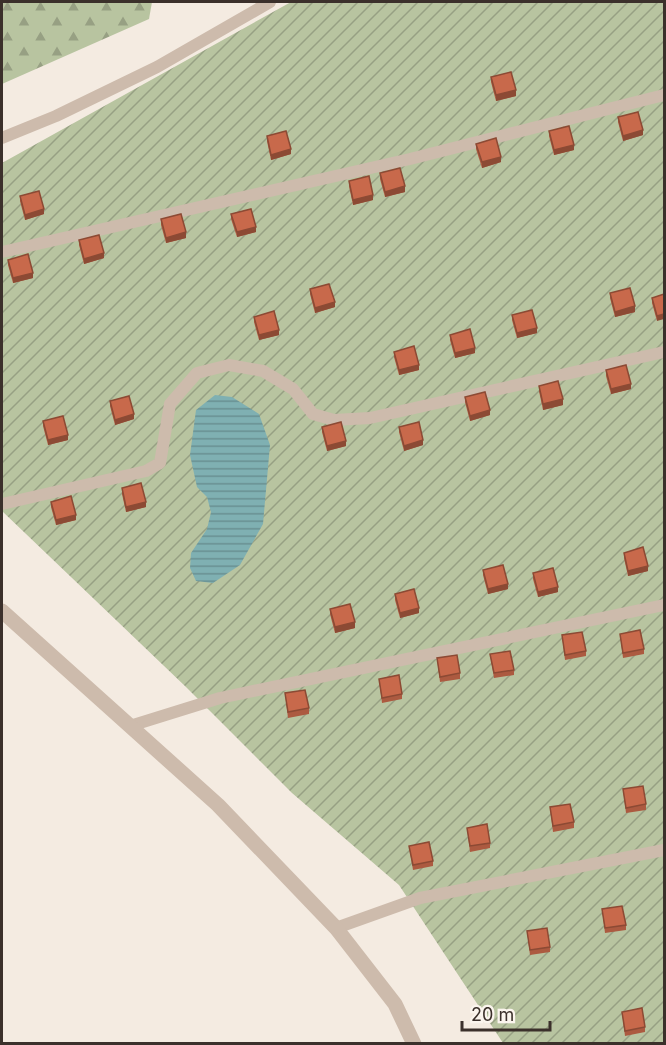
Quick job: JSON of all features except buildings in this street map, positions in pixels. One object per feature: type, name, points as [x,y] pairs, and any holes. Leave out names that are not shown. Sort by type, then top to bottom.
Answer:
[{"type":"street","points":[[2,611],[218,805],[336,928],[395,1004],[414,1044]]},
{"type":"lane","points":[[2,138],[56,116],[157,67],[270,2]]},
{"type":"lane","points":[[2,252],[410,159],[664,95]]},
{"type":"lane","points":[[2,504],[146,471],[160,463],[170,404],[197,373],[229,365],[263,371],[293,389],[313,414],[334,420],[369,418],[664,352]]},
{"type":"lane","points":[[130,726],[220,698],[664,605]]},
{"type":"lane","points":[[336,928],[420,898],[664,850]]},
{"type":"green space","points":[[2,2],[152,2],[149,19],[2,84]]},
{"type":"green space","points":[[291,2],[664,2],[664,1043],[503,1043],[399,885],[292,793],[186,687],[2,511],[2,163]]},
{"type":"water","points":[[215,395],[232,397],[259,414],[270,445],[263,524],[240,565],[213,583],[196,581],[190,568],[191,553],[207,529],[211,512],[207,497],[197,487],[190,455],[196,410]]}]
